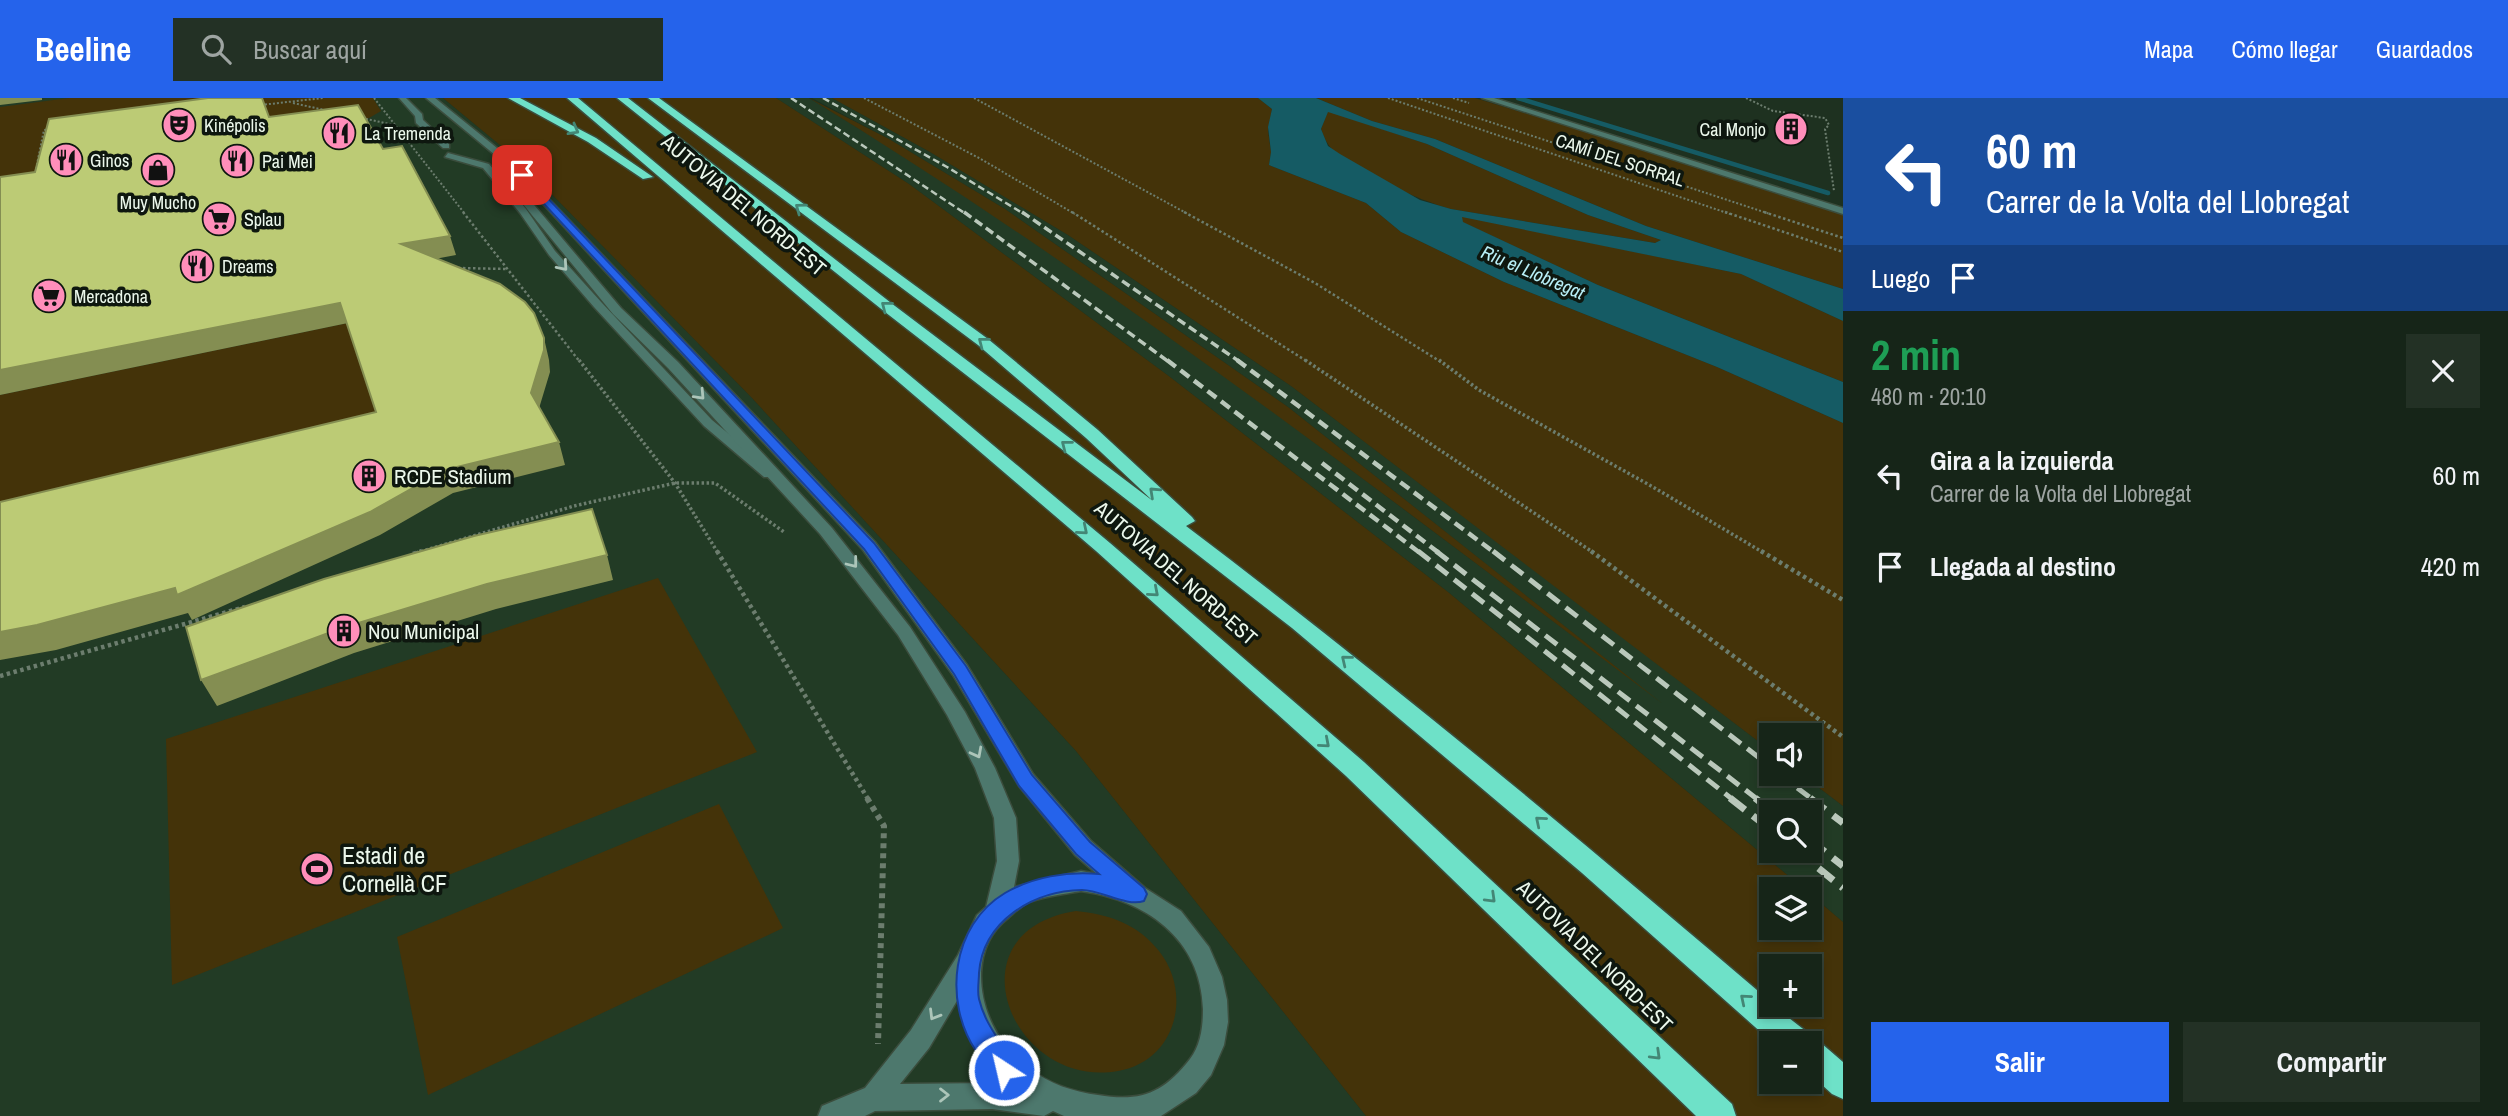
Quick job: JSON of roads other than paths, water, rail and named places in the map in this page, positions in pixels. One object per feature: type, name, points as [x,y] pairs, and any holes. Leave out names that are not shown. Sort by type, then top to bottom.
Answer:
[{"type":"highway","points":[[513,98],[592,139],[798,290]]},
{"type":"highway","name":"AUTOVIA DEL NORD-EST","points":[[572,98],[1103,547],[1355,769],[1720,1116]]},
{"type":"highway","name":"AUTOVIA DEL NORD-EST","points":[[622,98],[890,309],[1276,605],[1592,865],[1782,1031]]},
{"type":"highway","points":[[653,98],[1022,373],[1276,605]]},
{"type":"highway","points":[[685,108],[723,149]]},
{"type":"highway","points":[[1822,1065],[1843,1083]]},
{"type":"street","points":[[417,98],[489,160],[518,189],[617,311],[673,365],[853,562],[904,631],[955,712],[985,768],[1005,818],[1007,861],[997,912]]},
{"type":"street","points":[[430,98],[509,162],[869,546],[960,670],[1026,780],[1083,848],[1136,894],[1172,917],[1187,933],[1207,968],[1214,989],[1216,1010],[1215,1030],[1203,1063],[1180,1090],[1152,1112],[1087,1113],[1053,1104],[992,1096],[875,1098],[832,1116]]},
{"type":"street","name":"CAMÍ DEL SORRAL","points":[[1486,98],[1843,211]]},
{"type":"street","points":[[875,1098],[920,1040],[969,957],[976,939],[997,912],[1028,891],[1063,882],[1100,883],[1136,894]]},
{"type":"street","points":[[969,957],[966,997],[980,1036],[1004,1070],[1019,1084],[1053,1104]]},
{"type":"lane","points":[[391,98],[419,121],[447,151],[485,166],[517,202],[552,253],[598,306],[714,428],[789,490]]},
{"type":"lane","points":[[402,98],[419,116],[419,121]]},
{"type":"lane","points":[[447,151],[489,160]]},
{"type":"water","name":"Riu el Llobregat","points":[[1258,98],[1316,98],[1372,121],[1435,139],[1646,226],[1843,289],[1843,321],[1741,274],[1462,217],[1463,222],[1598,285],[1843,382],[1843,423],[1717,367],[1504,282],[1401,232],[1366,203],[1269,165],[1271,152],[1268,127],[1272,109]],"holes":[[[1328,112],[1427,144],[1588,215],[1661,240],[1655,243],[1451,209],[1420,200],[1328,146],[1321,129]]]},
{"type":"waterway","points":[[1518,98],[1828,193]]},
{"type":"railway","points":[[791,98],[966,214]]},
{"type":"railway","points":[[823,98],[947,167],[1024,214]]},
{"type":"railway","points":[[964,212],[1169,362]]},
{"type":"railway","points":[[1022,212],[1240,362]]},
{"type":"railway","points":[[1167,360],[1420,553]]},
{"type":"railway","points":[[1237,360],[1495,553]]},
{"type":"railway","points":[[1322,463],[1439,553]]},
{"type":"railway","points":[[1418,551],[1732,799]]},
{"type":"railway","points":[[1436,551],[1757,799]]},
{"type":"railway","points":[[1493,551],[1759,758]]},
{"type":"railway","points":[[1795,786],[1812,799]]},
{"type":"railway","points":[[1730,798],[1759,821]]},
{"type":"railway","points":[[1755,798],[1759,801]]},
{"type":"railway","points":[[1810,798],[1843,823]]},
{"type":"railway","points":[[1822,849],[1843,866]]},
{"type":"railway","points":[[1812,863],[1843,888]]},
{"type":"place","name":"Kinépolis","points":[[179,125]]},
{"type":"place","name":"Cal Monjo","points":[[1791,129]]},
{"type":"place","name":"La Tremenda","points":[[339,133]]},
{"type":"place","name":"Ginos","points":[[66,160]]},
{"type":"place","name":"Pai Mei","points":[[237,161]]},
{"type":"place","name":"Muy Mucho","points":[[158,170]]},
{"type":"place","name":"Splau","points":[[219,219]]},
{"type":"place","name":"Dreams","points":[[197,266]]},
{"type":"place","name":"Mercadona","points":[[49,296]]},
{"type":"place","name":"RCDE Stadium","points":[[369,476]]},
{"type":"place","name":"Nou Municipal","points":[[344,631]]},
{"type":"place","name":"Estadi de Cornellà CF","points":[[317,869]]}]
